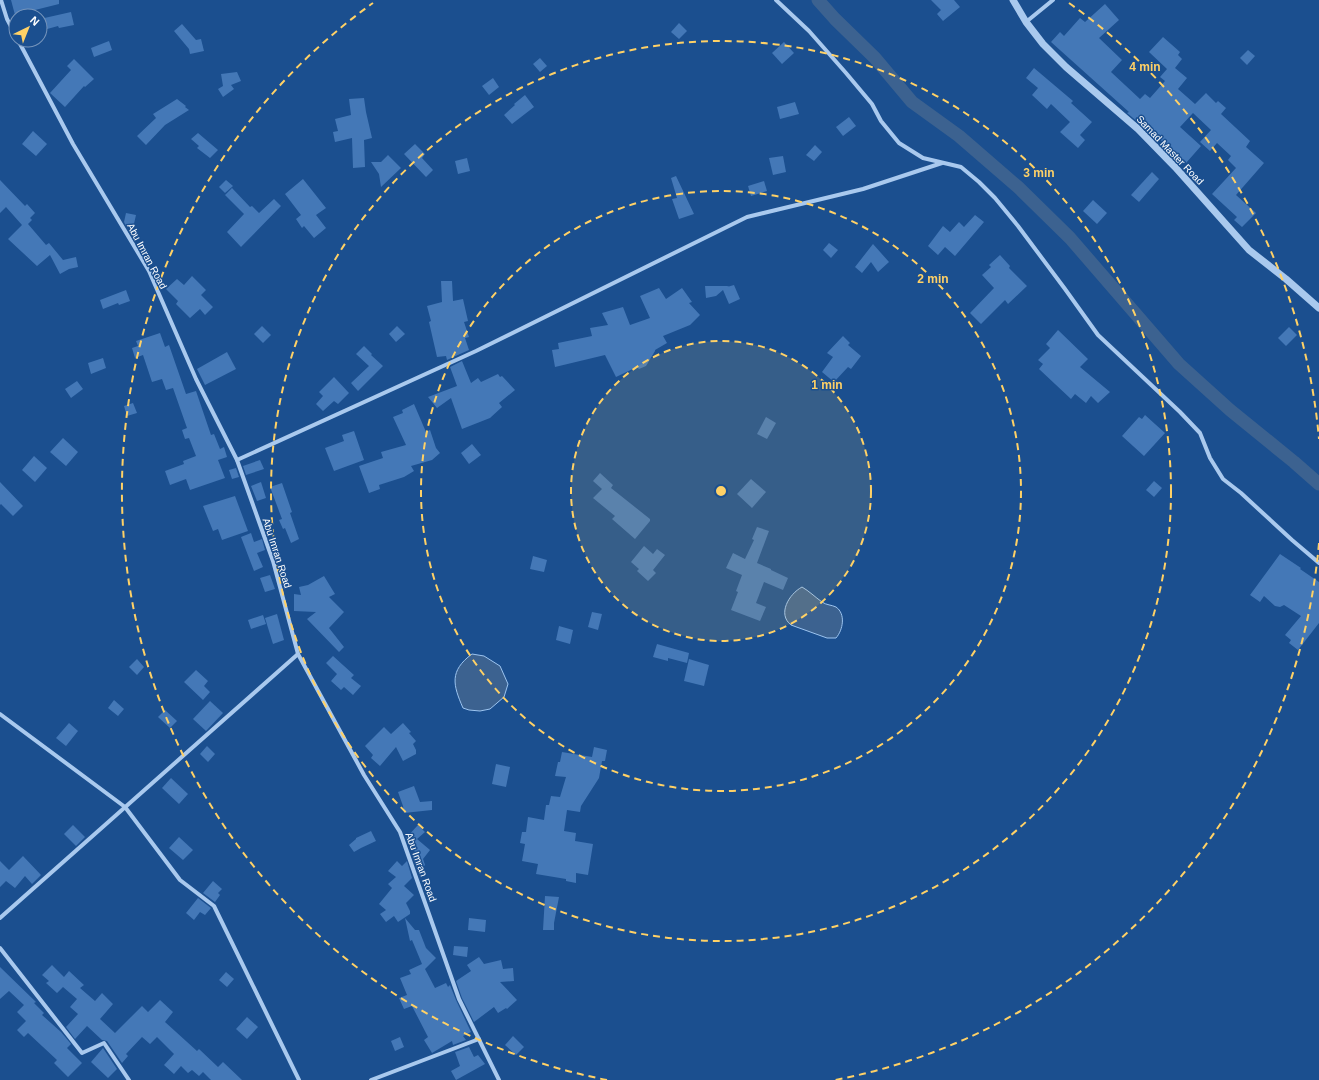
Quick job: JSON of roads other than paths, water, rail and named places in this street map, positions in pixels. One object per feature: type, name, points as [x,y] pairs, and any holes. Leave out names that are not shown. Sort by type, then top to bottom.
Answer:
[{"type":"street","points":[[1,0],[8,21]]},
{"type":"street","points":[[776,0],[809,31],[846,73],[872,104],[881,120],[899,143],[923,158],[960,167],[979,182],[995,198],[1065,288],[1098,335],[1180,412],[1200,433],[1210,458],[1223,479],[1241,493],[1319,563]]},
{"type":"street","name":"Samad Master Road","points":[[1013,0],[1026,22],[1043,44],[1066,67],[1138,129],[1250,250],[1319,308]]},
{"type":"street","points":[[1026,22],[1053,0]]},
{"type":"street","name":"Abu Imran Road","points":[[22,48],[74,144],[149,271],[196,379],[237,460],[273,561],[298,654],[364,775],[400,832],[459,999],[499,1080]]},
{"type":"street","points":[[237,460],[476,352],[747,217],[863,189],[942,163]]},
{"type":"street","points":[[0,918],[298,654]]},
{"type":"street","points":[[0,714],[125,807],[180,880],[214,906],[299,1080]]},
{"type":"street","points":[[0,948],[82,1052],[104,1043],[129,1080]]},
{"type":"street","points":[[371,1080],[479,1039]]},
{"type":"water","points":[[802,587],[824,603],[836,607],[839,610],[842,618],[842,627],[836,638],[827,638],[791,625],[787,620],[785,615],[786,604],[793,594]]},
{"type":"water","points":[[472,654],[484,656],[500,666],[508,684],[504,697],[490,709],[480,711],[463,708],[457,692],[455,685],[456,672],[459,666]]},
{"type":"waterway","points":[[818,0],[875,58],[912,102],[959,136],[1018,187],[1070,238],[1179,364],[1230,410],[1319,484]]}]
